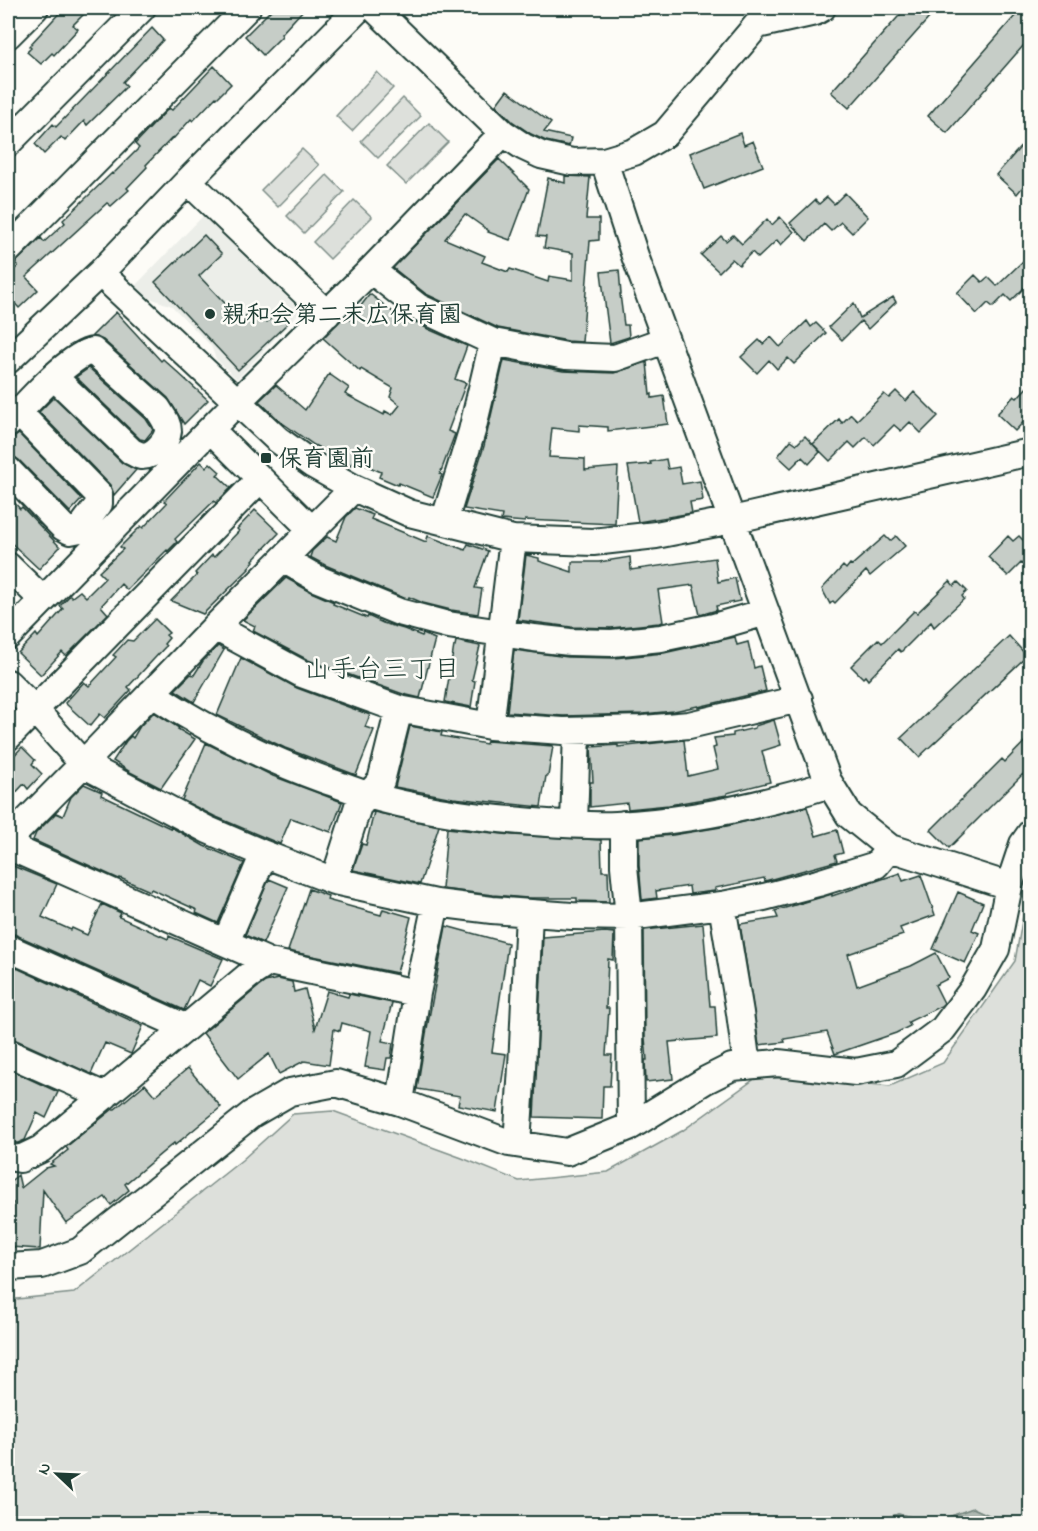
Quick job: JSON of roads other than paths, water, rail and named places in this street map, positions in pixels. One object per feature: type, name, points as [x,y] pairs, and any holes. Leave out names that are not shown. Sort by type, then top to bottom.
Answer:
[{"type":"street","points":[[8,35],[35,8]]},
{"type":"street","points":[[8,143],[141,8]]},
{"type":"street","points":[[8,250],[247,8]]},
{"type":"street","points":[[374,8],[503,134],[541,154],[572,162],[604,161],[634,152],[665,134],[758,25],[815,12],[822,8]]},
{"type":"street","points":[[11,346],[100,273],[344,13]]},
{"type":"street","points":[[8,636],[503,134]]},
{"type":"street","points":[[604,161],[665,340],[830,784],[849,815],[890,848],[1009,886]]},
{"type":"street","points":[[188,181],[327,314]]},
{"type":"street","points":[[371,270],[418,307],[493,342],[566,356],[615,358],[665,340]]},
{"type":"street","points":[[100,273],[277,439],[313,465],[354,488],[409,513],[513,539],[593,542],[656,535],[732,520],[1030,452]]},
{"type":"street","points":[[444,522],[472,431],[493,342]]},
{"type":"street","points":[[8,470],[63,527],[70,531],[80,529],[99,504],[99,495],[13,418],[54,377]]},
{"type":"street","points":[[210,430],[312,530]]},
{"type":"street","points":[[8,737],[260,479]]},
{"type":"street","points":[[8,840],[354,488]]},
{"type":"street","points":[[490,726],[513,539]]},
{"type":"street","points":[[283,559],[318,579],[399,612],[447,625],[570,642],[612,643],[662,638],[714,627],[766,612]]},
{"type":"street","points":[[8,566],[43,600]]},
{"type":"street","points":[[215,627],[302,674],[399,709],[490,726],[563,731],[644,729],[689,725],[799,699]]},
{"type":"street","points":[[8,683],[83,764],[146,799],[208,830],[334,881],[436,903],[529,913],[628,917],[722,905],[818,884],[876,865],[890,848]]},
{"type":"street","points":[[151,693],[185,716],[286,766],[368,795],[483,818],[574,824],[624,824],[671,820],[743,808],[830,784]]},
{"type":"street","points":[[334,881],[358,806],[381,782],[399,709]]},
{"type":"street","points":[[574,824],[577,731]]},
{"type":"street","points":[[624,824],[624,866],[628,917],[631,1126]]},
{"type":"street","points":[[8,1267],[42,1265],[80,1251],[252,1114],[290,1092],[336,1083],[400,1102],[509,1143],[567,1152],[631,1126],[706,1080],[732,1067],[778,1064],[856,1072],[896,1064],[943,1029],[974,989],[996,949],[1009,886],[1023,844],[1030,834]]},
{"type":"street","points":[[8,846],[269,962],[417,993]]},
{"type":"street","points":[[226,942],[264,854]]},
{"type":"street","points":[[400,1102],[417,993],[436,903]]},
{"type":"street","points":[[722,905],[747,1066]]},
{"type":"street","points":[[517,1144],[529,913]]},
{"type":"street","points":[[8,948],[185,1027]]},
{"type":"street","points":[[8,1156],[20,1159],[41,1149],[185,1027],[269,962]]},
{"type":"street","points":[[8,1053],[105,1096]]},
{"type":"place","name":"親和会第二末広保育園","points":[[210,314]]},
{"type":"place","name":"保育園前","points":[[266,458]]},
{"type":"district","name":"山手台三丁目","points":[[382,668]]}]
